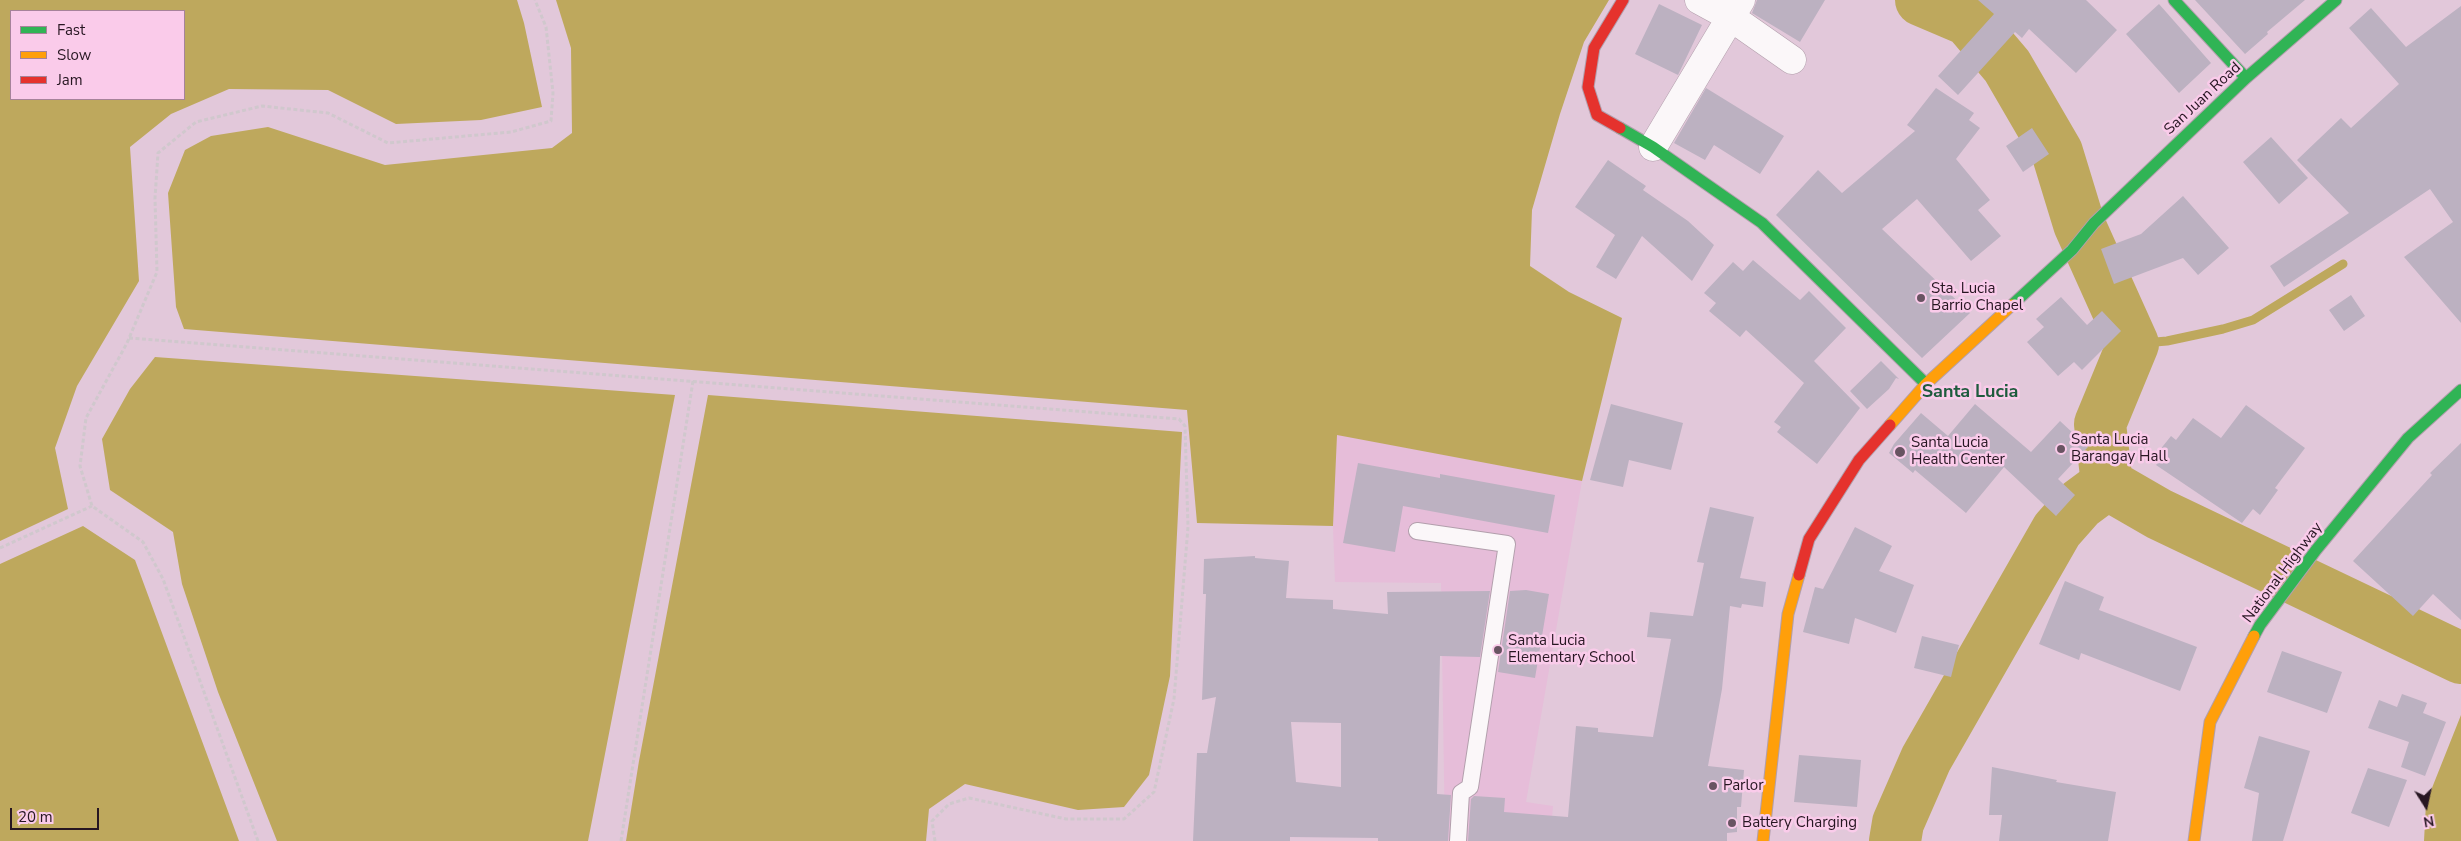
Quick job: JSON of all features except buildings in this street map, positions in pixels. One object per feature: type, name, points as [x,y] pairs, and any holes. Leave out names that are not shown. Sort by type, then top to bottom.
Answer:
[{"type":"street","points":[[1623,0],[1594,48],[1588,87],[1596,115],[1653,147],[1762,223],[1926,384]]},
{"type":"street","points":[[1700,0],[1736,9],[1792,60]]},
{"type":"street","points":[[2174,0],[2246,78]]},
{"type":"street","name":"San Juan Road","points":[[1763,841],[1788,614],[1810,539],[1859,460],[1926,384],[2072,250],[2094,223],[2246,78],[2336,0]]},
{"type":"street","points":[[1653,147],[1736,9]]},
{"type":"street","name":"National Highway","points":[[2194,841],[2210,722],[2260,626],[2316,550],[2408,438],[2461,390]]},
{"type":"lane","points":[[1417,531],[1507,544],[1470,787],[1461,793],[1458,841]]},
{"type":"path","points":[[258,841],[163,579],[142,542],[92,506],[80,466],[86,418],[129,338],[157,272],[155,198],[158,153],[196,122],[262,106],[328,113],[388,143],[511,132],[551,121],[553,92],[546,27],[535,0]]},
{"type":"path","points":[[129,338],[1180,419],[1185,426],[1188,537],[1174,699],[1154,792],[1124,819],[1066,819],[969,798],[949,804],[932,821],[935,841]]},
{"type":"path","points":[[621,841],[693,381]]},
{"type":"path","points":[[0,548],[92,506]]},
{"type":"shaded area","points":[[0,0],[517,0],[524,23],[542,107],[481,120],[396,124],[328,90],[229,89],[171,114],[130,147],[139,281],[77,386],[55,448],[68,509],[0,541]]},
{"type":"shaded area","points":[[556,0],[1609,0],[1584,42],[1560,114],[1532,210],[1530,266],[1569,292],[1622,318],[1582,481],[1337,435],[1333,526],[1197,523],[1187,410],[184,329],[176,307],[168,193],[185,150],[211,136],[268,127],[385,165],[552,148],[572,133],[571,48]]},
{"type":"shaded area","points":[[155,357],[675,395],[588,841],[277,841],[218,692],[182,584],[173,532],[110,490],[102,439],[130,389]]},
{"type":"shaded area","points":[[708,395],[1182,432],[1170,676],[1149,775],[1124,807],[1078,810],[965,784],[929,809],[926,841],[626,841],[639,761]]},
{"type":"shaded area","name":"Santa Lucia Elementary School","points":[[1336,434],[1582,481],[1526,802],[1553,806],[1550,841],[1445,841],[1441,583],[1335,582],[1333,526]]},
{"type":"shaded area","points":[[83,526],[135,560],[239,841],[0,841],[0,564]]},
{"type":"shaded area","points":[[2461,715],[2461,841],[2424,841],[2426,803]]},
{"type":"waterway","points":[[1921,0],[1968,20],[2007,66],[2057,152],[2079,224],[2133,344],[2100,424],[2107,484],[2159,514],[2461,658]]},
{"type":"waterway","points":[[2133,344],[2167,341],[2223,329],[2253,320],[2343,264]]},
{"type":"waterway","points":[[1895,841],[1898,823],[1926,759],[2057,530],[2080,504],[2107,484]]},
{"type":"traffic: fast","points":[[2174,0],[2246,78]]},
{"type":"traffic: fast","points":[[2012,305],[2072,250],[2094,223],[2246,78],[2336,0]]},
{"type":"traffic: fast","points":[[1620,128],[1653,147],[1762,223],[1926,384]]},
{"type":"traffic: fast","points":[[2254,636],[2260,625],[2316,550],[2408,438],[2461,390]]},
{"type":"traffic: slow","points":[[1890,425],[1926,384],[2012,305]]},
{"type":"traffic: slow","points":[[1763,841],[1788,614],[1799,575]]},
{"type":"traffic: slow","points":[[2194,841],[2210,722],[2254,636]]},
{"type":"traffic: jam","points":[[1620,128],[1597,115],[1588,87],[1594,48],[1623,0]]},
{"type":"traffic: jam","points":[[1799,575],[1809,539],[1859,460],[1890,425]]},
{"type":"place","name":"Sta. Lucia Barrio Chapel","points":[[1921,298]]},
{"type":"place","name":"Santa Lucia Barangay Hall","points":[[2061,449]]},
{"type":"place","name":"Santa Lucia Health Center","points":[[1900,452]]},
{"type":"place","name":"Santa Lucia Elementary School","points":[[1498,650]]},
{"type":"place","name":"Parlor","points":[[1713,786]]},
{"type":"place","name":"Battery Charging","points":[[1732,823]]},
{"type":"district","name":"Santa Lucia","points":[[1970,393]]}]
